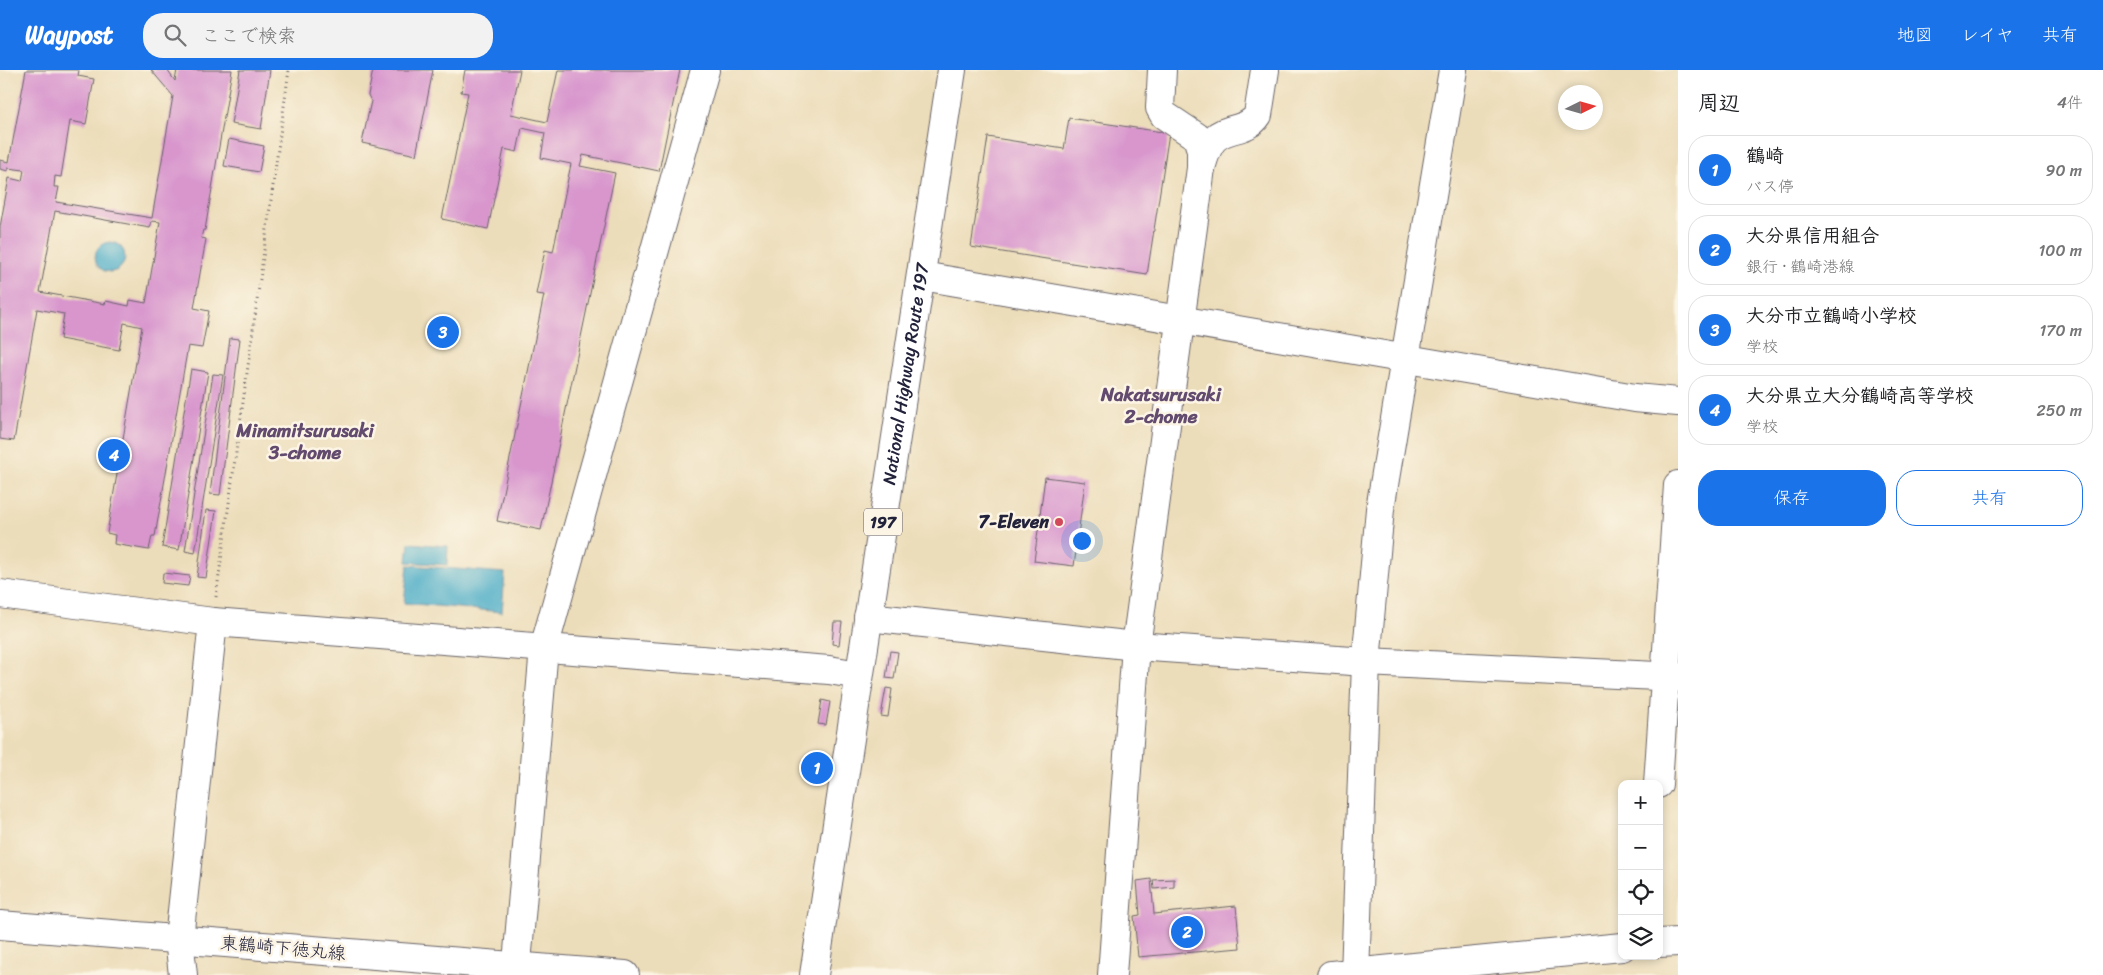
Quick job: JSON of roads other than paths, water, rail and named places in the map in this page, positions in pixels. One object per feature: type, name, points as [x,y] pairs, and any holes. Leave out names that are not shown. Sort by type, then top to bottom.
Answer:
[{"type":"main road","points":[[516,971],[544,648],[705,70]]},
{"type":"main road","name":"National Highway Route 197","points":[[814,975],[952,70]]},
{"type":"main road","points":[[1112,975],[1136,646],[1201,168],[1201,150],[1197,137],[1164,115],[1160,108],[1162,70]]},
{"type":"main road","points":[[1201,168],[1208,147],[1214,139],[1248,126],[1255,120],[1258,114],[1265,70]]},
{"type":"main road","points":[[1453,70],[1380,509],[1366,662],[1347,974],[1618,947]]},
{"type":"main road","points":[[922,276],[1635,398],[1678,402]]},
{"type":"main road","points":[[1658,780],[1671,677],[1678,485]]},
{"type":"main road","points":[[0,594],[213,622],[829,670],[859,675]]},
{"type":"main road","points":[[868,618],[1136,646],[1366,662],[1671,677]]},
{"type":"main road","points":[[183,975],[179,939],[213,622]]},
{"type":"main road","name":"東鶴崎下徳丸線","points":[[0,925],[179,939],[516,971],[625,975]]},
{"type":"main road","points":[[1663,943],[1678,942]]},
{"type":"water","points":[[110,242],[121,246],[125,257],[121,268],[110,272],[99,268],[95,257],[99,246]]},
{"type":"water","points":[[409,543],[448,546],[447,565],[407,562]]},
{"type":"water","points":[[408,565],[505,573],[502,612],[404,603]]},
{"type":"place","name":"大分市立鶴崎小学校","points":[[443,332]]},
{"type":"place","name":"大分県立大分鶴崎高等学校","points":[[114,455]]},
{"type":"place","name":"7-Eleven","points":[[1059,522]]},
{"type":"place","name":"鶴崎","points":[[817,768]]},
{"type":"place","name":"大分県信用組合","points":[[1187,932]]},
{"type":"district","name":"Nakatsurusaki 2-chome","points":[[1161,405]]},
{"type":"district","name":"Minamitsurusaki 3-chome","points":[[305,441]]}]
